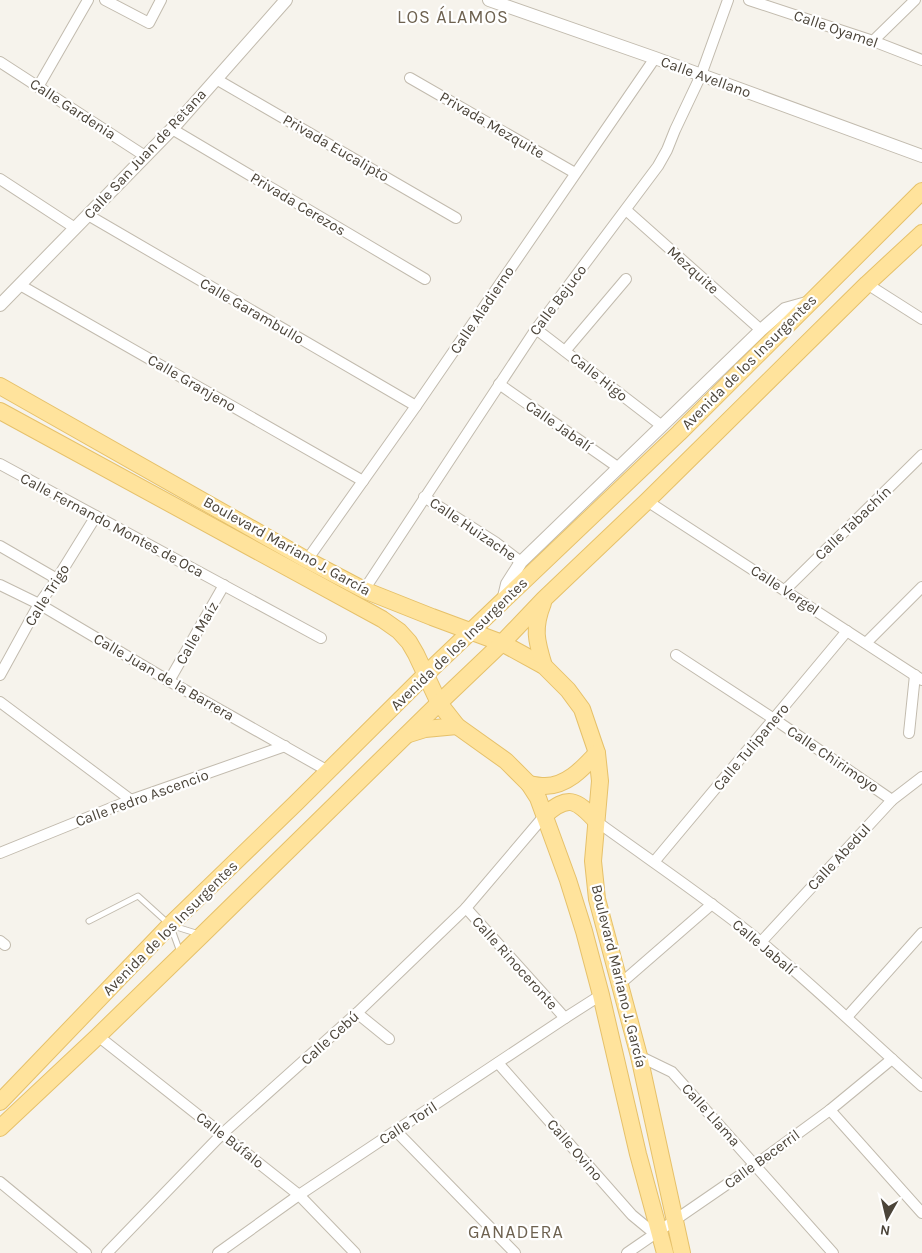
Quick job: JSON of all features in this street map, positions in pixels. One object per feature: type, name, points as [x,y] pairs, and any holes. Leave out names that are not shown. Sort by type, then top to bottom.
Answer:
[{"type":"main road","name":"Avenida de los Insurgentes","points":[[0,1102],[170,924],[328,772],[426,674],[678,433],[922,191]]},
{"type":"main road","name":"Avenida de los Insurgentes","points":[[0,1128],[181,956],[502,643],[544,598],[647,501],[867,284],[922,233]]},
{"type":"main road","name":"Boulevard Mariano J. García","points":[[0,386],[307,560],[364,590],[502,643],[544,666],[568,690],[582,709],[597,753],[600,781],[593,861],[597,899],[640,1056],[682,1253]]},
{"type":"main road","name":"Boulevard Mariano J. García","points":[[0,411],[382,619],[399,631],[409,642],[439,703],[457,726],[506,761],[529,784],[538,798],[545,815],[582,922],[657,1232],[665,1253]]},
{"type":"main road","points":[[269,558],[277,542]]},
{"type":"main road","points":[[544,598],[538,617],[536,634],[544,666]]},
{"type":"main road","points":[[407,735],[425,729],[457,726]]},
{"type":"main road","points":[[529,784],[547,786],[560,783],[572,777],[597,753]]},
{"type":"main road","points":[[545,815],[556,806],[565,802],[574,802],[584,807],[596,821]]},
{"type":"street","points":[[38,87],[88,0]]},
{"type":"street","points":[[105,0],[149,23],[161,0]]},
{"type":"street","name":"Calle San Juan de Retana","points":[[2,299],[20,284],[172,129],[286,0]]},
{"type":"street","name":"Calle Avellano","points":[[489,0],[655,58],[922,156]]},
{"type":"street","name":"Calle Bejuco","points":[[364,590],[536,329],[658,166],[701,75],[728,0]]},
{"type":"street","name":"Calle Oyamel","points":[[749,0],[873,41],[922,60]]},
{"type":"street","points":[[873,41],[915,0]]},
{"type":"street","name":"Calle Aladierno","points":[[307,560],[416,406],[655,58]]},
{"type":"street","name":"Calle Gardenia","points":[[0,62],[145,156]]},
{"type":"street","name":"Privada Mezquite","points":[[410,78],[575,173]]},
{"type":"street","name":"Privada Eucalipto","points":[[216,79],[456,218]]},
{"type":"street","name":"Privada Cerezos","points":[[172,129],[425,280]]},
{"type":"street","points":[[0,179],[75,228]]},
{"type":"street","name":"Mezquite","points":[[626,210],[761,330]]},
{"type":"street","name":"Calle Garambullo","points":[[88,215],[416,406]]},
{"type":"street","points":[[565,351],[626,279]]},
{"type":"street","name":"Calle Granjeno","points":[[20,284],[363,481]]},
{"type":"street","points":[[867,284],[922,319]]},
{"type":"street","points":[[503,601],[507,584],[521,562],[761,330],[785,309],[810,302]]},
{"type":"street","name":"Calle Higo","points":[[536,329],[662,426]]},
{"type":"street","name":"Calle Jabalí","points":[[499,384],[619,468]]},
{"type":"street","name":"Calle Tabachín","points":[[785,590],[922,455]]},
{"type":"street","name":"Calle Fernando Montes de Oca","points":[[0,464],[321,638]]},
{"type":"street","name":"Calle Huizache","points":[[424,497],[495,542],[521,562]]},
{"type":"street","name":"Calle Vergel","points":[[647,501],[918,678]]},
{"type":"street","name":"Calle Trigo","points":[[0,675],[39,604],[96,516]]},
{"type":"street","points":[[0,546],[57,578]]},
{"type":"street","name":"Calle Juan de la Barrera","points":[[0,585],[39,604],[328,772]]},
{"type":"street","name":"Calle Maíz","points":[[169,680],[224,586]]},
{"type":"street","points":[[866,643],[922,587]]},
{"type":"street","name":"Calle Tulipanero","points":[[654,862],[847,631]]},
{"type":"street","name":"Calle Chirimoyo","points":[[676,655],[892,800]]},
{"type":"street","points":[[909,733],[918,678]]},
{"type":"street","points":[[0,702],[131,800]]},
{"type":"street","name":"Calle Pedro Ascencio","points":[[0,853],[131,800],[285,746]]},
{"type":"street","name":"Calle Abedul","points":[[761,942],[892,800],[922,777]]},
{"type":"street","name":"Calle Cebú","points":[[107,1253],[222,1134],[357,1014],[466,908],[545,815]]},
{"type":"street","name":"Calle Jabalí","points":[[596,821],[712,904],[761,942],[848,1017],[922,1086]]},
{"type":"street","points":[[620,984],[712,904]]},
{"type":"street","name":"Calle Rinoceronte","points":[[466,908],[565,1018]]},
{"type":"street","points":[[848,1017],[922,933]]},
{"type":"street","name":"Calle Toril","points":[[218,1253],[299,1195],[601,995]]},
{"type":"street","points":[[357,1014],[389,1039]]},
{"type":"street","name":"Calle Búfalo","points":[[98,1036],[299,1195],[355,1253]]},
{"type":"street","name":"Calle Llama","points":[[640,1056],[672,1072],[833,1253]]},
{"type":"street","name":"Calle Becerril","points":[[627,1253],[755,1165],[830,1110],[892,1059]]},
{"type":"street","name":"Calle Ovino","points":[[498,1063],[632,1215],[657,1232]]},
{"type":"street","points":[[830,1110],[922,1213]]},
{"type":"street","points":[[396,1131],[515,1253]]},
{"type":"street","points":[[0,1182],[86,1253]]},
{"type":"lane","points":[[89,921],[138,896],[170,924],[202,935]]},
{"type":"lane","points":[[170,924],[181,956]]},
{"type":"district","name":"LOS ÁLAMOS","points":[[453,17]]},
{"type":"district","name":"GANADERA","points":[[516,1232]]}]
